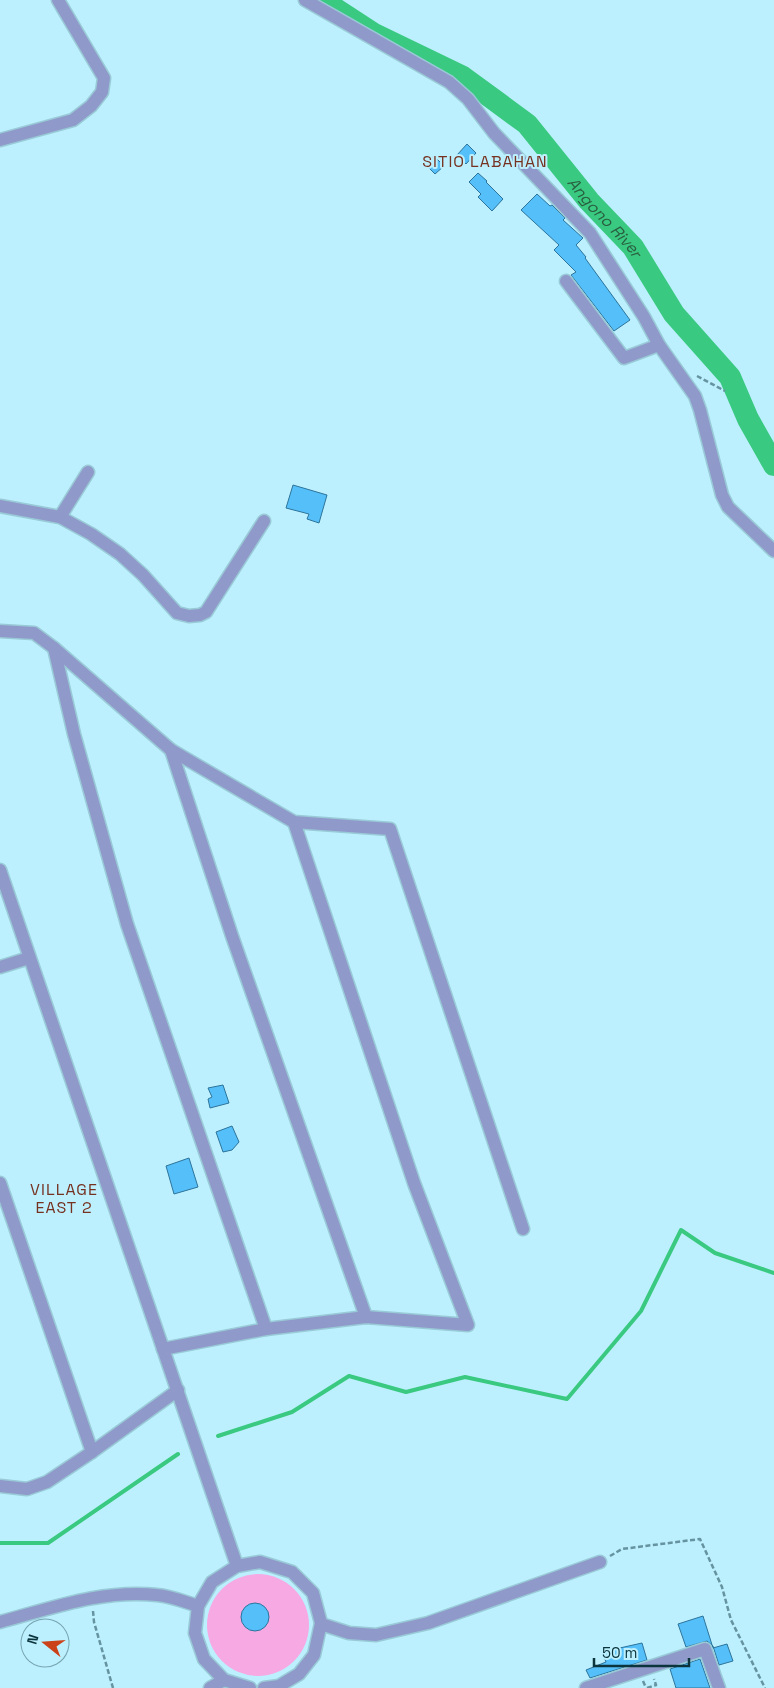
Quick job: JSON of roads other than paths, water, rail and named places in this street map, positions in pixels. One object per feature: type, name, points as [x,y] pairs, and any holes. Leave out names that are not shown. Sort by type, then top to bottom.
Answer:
[{"type":"street","points":[[0,140],[73,120],[91,106],[102,92],[104,78],[58,0]]},
{"type":"street","points":[[305,0],[449,82],[468,99],[494,133],[590,233],[644,317],[659,345],[698,402],[722,494],[728,506],[774,551]]},
{"type":"street","points":[[566,281],[624,358],[659,345]]},
{"type":"street","points":[[60,517],[88,472]]},
{"type":"street","points":[[0,506],[60,517],[91,534],[120,554],[143,575],[177,613],[189,616],[200,615],[206,612],[264,521]]},
{"type":"street","points":[[0,631],[34,633],[54,648],[171,750],[294,822],[390,830],[523,1229]]},
{"type":"street","points":[[54,648],[74,734],[127,924],[266,1329]]},
{"type":"street","points":[[171,750],[232,936],[366,1317]]},
{"type":"street","points":[[164,1349],[266,1329],[366,1317],[468,1324],[414,1183],[294,822]]},
{"type":"street","points":[[0,870],[178,1390],[236,1566]]},
{"type":"street","points":[[0,967],[29,958]]},
{"type":"street","points":[[0,1183],[92,1452]]},
{"type":"street","points":[[0,1486],[28,1489],[47,1482],[178,1390]]},
{"type":"street","points":[[250,1688],[224,1680],[204,1659],[195,1634],[198,1606],[212,1582],[236,1566],[260,1562],[292,1572],[313,1594],[321,1624],[314,1655],[299,1674],[280,1687],[264,1688]]},
{"type":"street","points":[[321,1624],[349,1633],[376,1635],[428,1623],[600,1562]]},
{"type":"street","points":[[0,1622],[91,1597],[116,1594],[158,1595],[198,1606]]},
{"type":"street","points":[[586,1688],[705,1649],[719,1688]]},
{"type":"street","points":[[210,1688],[224,1680]]},
{"type":"waterway","name":"Angono River","points":[[322,0],[374,34],[463,77],[527,124],[589,201],[633,247],[674,314],[730,377],[748,419],[774,465]]},
{"type":"waterway","points":[[218,1436],[292,1412],[349,1376],[406,1392],[465,1377],[567,1399],[641,1311],[681,1230],[715,1253],[774,1273]]},
{"type":"waterway","points":[[0,1543],[48,1543],[178,1454]]},
{"type":"district","name":"SITIO LABAHAN","points":[[485,161]]},
{"type":"district","name":"VILLAGE EAST 2","points":[[64,1198]]}]
